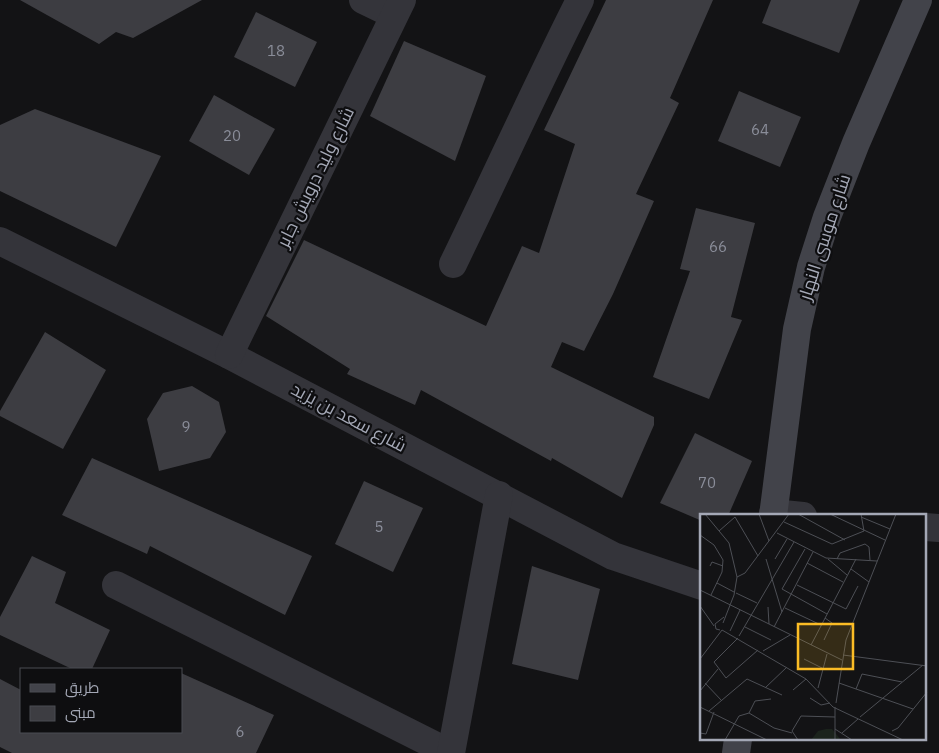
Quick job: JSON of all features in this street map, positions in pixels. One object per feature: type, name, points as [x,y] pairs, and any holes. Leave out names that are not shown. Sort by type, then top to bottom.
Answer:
[{"type":"street","points":[[363,0],[398,8]]},
{"type":"street","points":[[453,264],[504,161],[556,46],[580,0]]},
{"type":"street","name":"شارع موسى النهار","points":[[773,514],[797,329],[811,266],[856,143],[918,0]]},
{"type":"street","name":"شارع وليد درويش جابر","points":[[229,355],[398,8]]},
{"type":"street","name":"شارع سعد بن يزيد","points":[[0,241],[229,355],[613,556],[700,585]]},
{"type":"street","points":[[116,585],[450,753],[499,495]]},
{"type":"street","points":[[926,527],[939,528]]},
{"type":"street","points":[[736,753],[738,740]]},
{"type":"building","points":[[20,0],[202,0],[133,38],[116,32],[99,44]]},
{"type":"building","points":[[606,0],[713,0],[670,98],[679,103],[636,194],[654,201],[613,294],[584,351],[562,342],[551,367],[654,417],[654,425],[622,498],[552,458],[551,461],[421,390],[415,405],[347,374],[350,369],[266,316],[304,240],[486,326],[522,246],[539,253],[575,144],[544,130]]},
{"type":"building","points":[[771,0],[860,0],[839,53],[762,23]]},
{"type":"building","points":[[256,12],[317,42],[295,87],[234,57]]},
{"type":"building","points":[[404,41],[486,76],[455,161],[370,116]]},
{"type":"building","points":[[739,91],[801,117],[780,167],[718,141]]},
{"type":"building","points":[[214,95],[275,129],[249,175],[189,141]]},
{"type":"building","points":[[35,109],[161,156],[116,247],[0,191],[0,125]]},
{"type":"building","points":[[696,208],[755,223],[731,317],[742,320],[709,399],[653,377],[690,271],[680,269]]},
{"type":"building","points":[[45,332],[106,370],[63,449],[0,416],[0,411]]},
{"type":"building","points":[[192,386],[219,402],[226,432],[210,458],[159,471],[147,419],[163,393]]},
{"type":"building","points":[[695,433],[752,461],[729,514],[700,514],[700,520],[660,503]]},
{"type":"building","points":[[92,458],[312,556],[285,615],[150,546],[147,554],[62,515]]},
{"type":"building","points":[[364,481],[423,508],[393,572],[335,544]]},
{"type":"building","points":[[32,556],[66,572],[55,603],[110,630],[92,668],[70,668],[0,635],[0,617]]},
{"type":"building","points":[[532,566],[600,589],[578,680],[512,664]]},
{"type":"building","points":[[182,673],[274,715],[256,753],[12,753],[0,747],[0,679],[20,689],[20,733],[182,733]]}]
